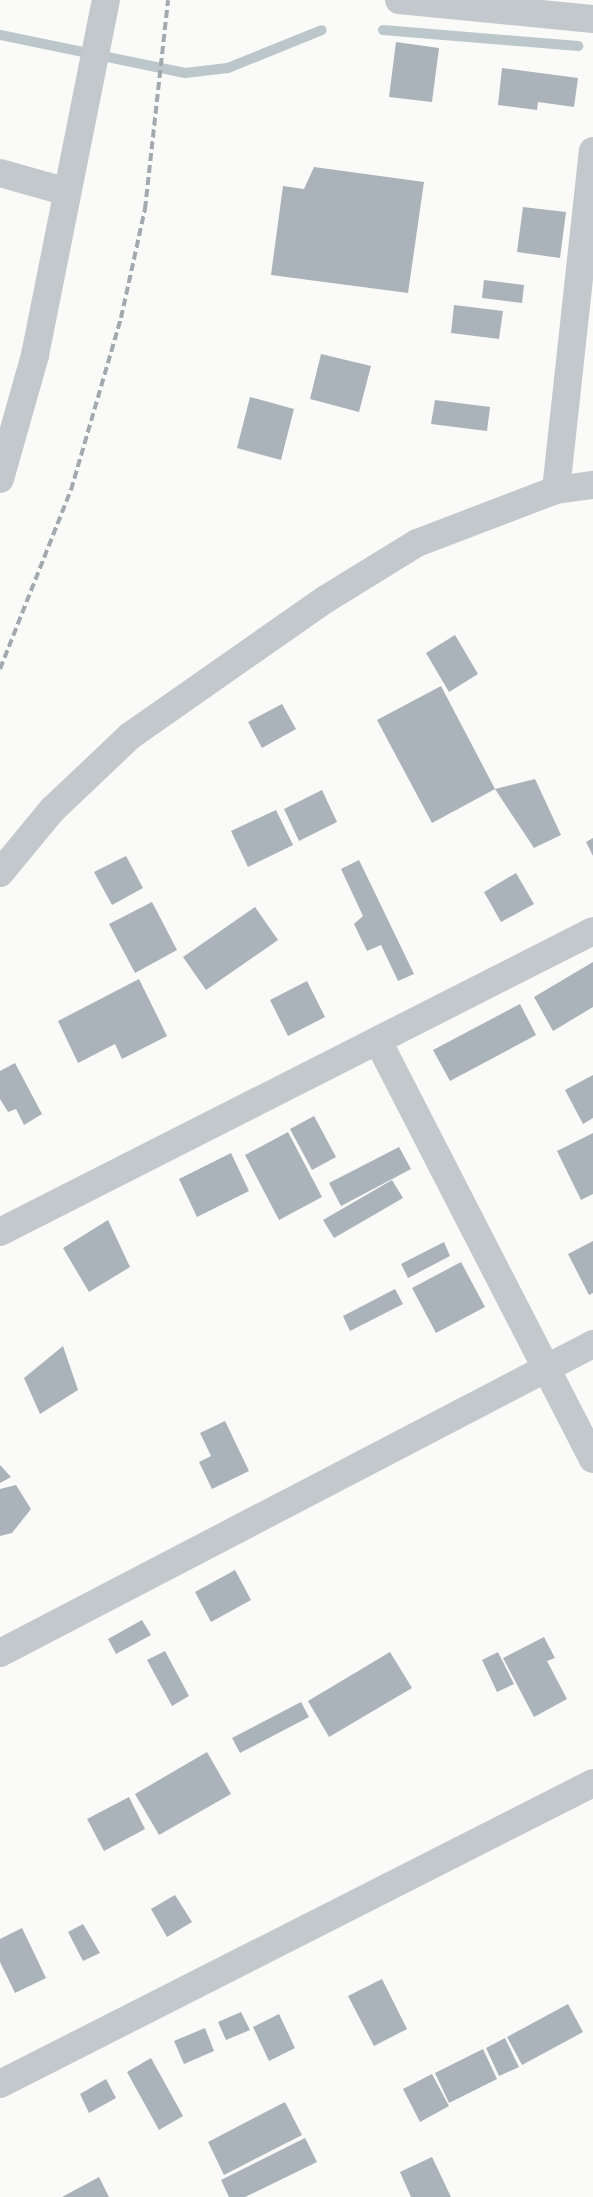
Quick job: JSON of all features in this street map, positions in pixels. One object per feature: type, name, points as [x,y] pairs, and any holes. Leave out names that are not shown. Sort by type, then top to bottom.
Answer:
[{"type":"street","points":[[0,479],[36,355],[67,192],[88,105],[106,0]]},
{"type":"street","points":[[399,0],[593,19]]},
{"type":"street","points":[[556,490],[593,151]]},
{"type":"street","points":[[0,173],[67,192]]},
{"type":"street","points":[[0,873],[52,810],[130,736],[243,654],[418,543],[556,490],[593,485]]},
{"type":"street","points":[[0,1232],[593,931]]},
{"type":"street","points":[[378,1041],[545,1369],[593,1459]]},
{"type":"street","points":[[0,1653],[593,1344]]},
{"type":"street","points":[[0,2084],[593,1783]]},
{"type":"building","points":[[396,42],[439,48],[432,102],[389,97]]},
{"type":"building","points":[[502,68],[578,78],[574,107],[538,102],[537,110],[498,105]]},
{"type":"building","points":[[314,167],[424,182],[408,293],[271,275],[283,186],[304,189]]},
{"type":"building","points":[[523,207],[566,212],[560,258],[517,252]]},
{"type":"building","points":[[484,280],[524,285],[522,303],[482,298]]},
{"type":"building","points":[[454,305],[503,311],[499,339],[451,333]]},
{"type":"building","points":[[321,354],[371,366],[359,412],[310,399]]},
{"type":"building","points":[[250,397],[294,409],[281,460],[237,448]]},
{"type":"building","points":[[435,400],[490,407],[487,431],[431,424]]},
{"type":"building","points":[[455,635],[478,674],[449,692],[426,653]]},
{"type":"building","points":[[441,686],[495,789],[432,823],[377,720]]},
{"type":"building","points":[[282,704],[296,729],[262,748],[248,722]]},
{"type":"building","points":[[535,779],[561,835],[534,848],[495,789]]},
{"type":"building","points":[[322,790],[337,822],[299,841],[284,809]]},
{"type":"building","points":[[276,810],[293,845],[248,867],[231,831]]},
{"type":"building","points":[[593,838],[593,856],[586,842]]},
{"type":"building","points":[[126,856],[143,888],[112,905],[94,872]]},
{"type":"building","points":[[359,860],[414,974],[398,981],[381,945],[367,951],[354,924],[363,916],[341,869]]},
{"type":"building","points":[[516,873],[534,904],[501,922],[484,892]]},
{"type":"building","points":[[152,902],[177,950],[135,973],[109,924]]},
{"type":"building","points":[[255,907],[278,940],[206,990],[183,957]]},
{"type":"building","points":[[593,962],[593,1007],[553,1031],[534,997]]},
{"type":"building","points":[[139,979],[167,1036],[122,1059],[115,1044],[78,1063],[58,1021]]},
{"type":"building","points":[[307,981],[325,1017],[288,1036],[270,1000]]},
{"type":"building","points":[[520,1004],[536,1035],[450,1081],[433,1050]]},
{"type":"building","points":[[15,1063],[42,1114],[24,1125],[16,1109],[8,1112],[0,1099],[0,1071]]},
{"type":"building","points":[[593,1075],[593,1118],[583,1124],[565,1090]]},
{"type":"building","points":[[314,1116],[336,1157],[312,1170],[290,1129]]},
{"type":"building","points":[[288,1132],[322,1197],[279,1220],[245,1155]]},
{"type":"building","points":[[593,1133],[593,1194],[581,1200],[557,1151]]},
{"type":"building","points":[[399,1147],[411,1169],[341,1206],[329,1183]]},
{"type":"building","points":[[231,1153],[249,1191],[197,1217],[179,1179]]},
{"type":"building","points":[[392,1180],[403,1198],[334,1238],[323,1220]]},
{"type":"building","points":[[108,1220],[130,1267],[89,1292],[63,1248]]},
{"type":"building","points":[[593,1241],[593,1293],[589,1295],[568,1254]]},
{"type":"building","points":[[444,1242],[450,1256],[408,1278],[401,1264]]},
{"type":"building","points":[[461,1262],[485,1307],[436,1333],[412,1288]]},
{"type":"building","points":[[395,1289],[403,1304],[350,1331],[343,1316]]},
{"type":"building","points":[[63,1346],[78,1390],[40,1414],[24,1378]]},
{"type":"building","points":[[225,1421],[249,1471],[212,1489],[199,1462],[211,1456],[200,1433]]},
{"type":"building","points":[[0,1465],[11,1477],[0,1483]]},
{"type":"building","points":[[16,1485],[31,1509],[12,1533],[0,1536],[0,1489]]},
{"type":"building","points":[[235,1570],[251,1600],[211,1622],[195,1592]]},
{"type":"building","points":[[142,1620],[151,1635],[116,1654],[108,1639]]},
{"type":"building","points":[[544,1637],[555,1658],[547,1661],[567,1699],[534,1717],[503,1658]]},
{"type":"building","points":[[165,1651],[189,1696],[172,1706],[147,1660]]},
{"type":"building","points":[[390,1652],[412,1688],[329,1737],[308,1701]]},
{"type":"building","points":[[498,1652],[514,1684],[497,1692],[482,1660]]},
{"type":"building","points":[[301,1702],[309,1717],[240,1753],[232,1738]]},
{"type":"building","points":[[207,1752],[231,1794],[159,1835],[135,1794]]},
{"type":"building","points":[[129,1797],[145,1829],[104,1851],[87,1819]]},
{"type":"building","points":[[175,1895],[192,1922],[167,1937],[151,1909]]},
{"type":"building","points":[[83,1924],[100,1953],[83,1961],[68,1932]]},
{"type":"building","points":[[22,1928],[46,1978],[15,1993],[0,1962],[0,1939]]},
{"type":"building","points":[[382,1979],[407,2029],[374,2046],[348,1996]]},
{"type":"building","points":[[568,2004],[583,2032],[522,2065],[507,2037]]},
{"type":"building","points":[[241,2012],[250,2030],[226,2040],[218,2022]]},
{"type":"building","points":[[279,2014],[295,2048],[269,2061],[253,2027]]},
{"type":"building","points":[[205,2028],[214,2051],[184,2064],[174,2041]]},
{"type":"building","points":[[505,2038],[519,2067],[499,2076],[486,2048]]},
{"type":"building","points":[[483,2049],[497,2079],[449,2103],[435,2073]]},
{"type":"building","points":[[151,2058],[183,2116],[159,2130],[127,2072]]},
{"type":"building","points":[[432,2074],[449,2106],[420,2122],[403,2089]]},
{"type":"building","points":[[106,2079],[116,2098],[89,2113],[80,2094]]},
{"type":"building","points":[[285,2102],[302,2135],[224,2175],[208,2142]]},
{"type":"building","points":[[305,2138],[317,2162],[245,2197],[229,2197],[221,2180]]},
{"type":"building","points":[[432,2157],[451,2197],[411,2197],[400,2172]]},
{"type":"building","points":[[99,2177],[109,2197],[62,2197]]},
{"type":"waterway","points":[[0,35],[185,73],[228,68],[322,30]]},
{"type":"waterway","points":[[383,30],[578,46]]},
{"type":"railway","points":[[0,669],[71,490],[121,318],[145,209],[168,0]]}]
